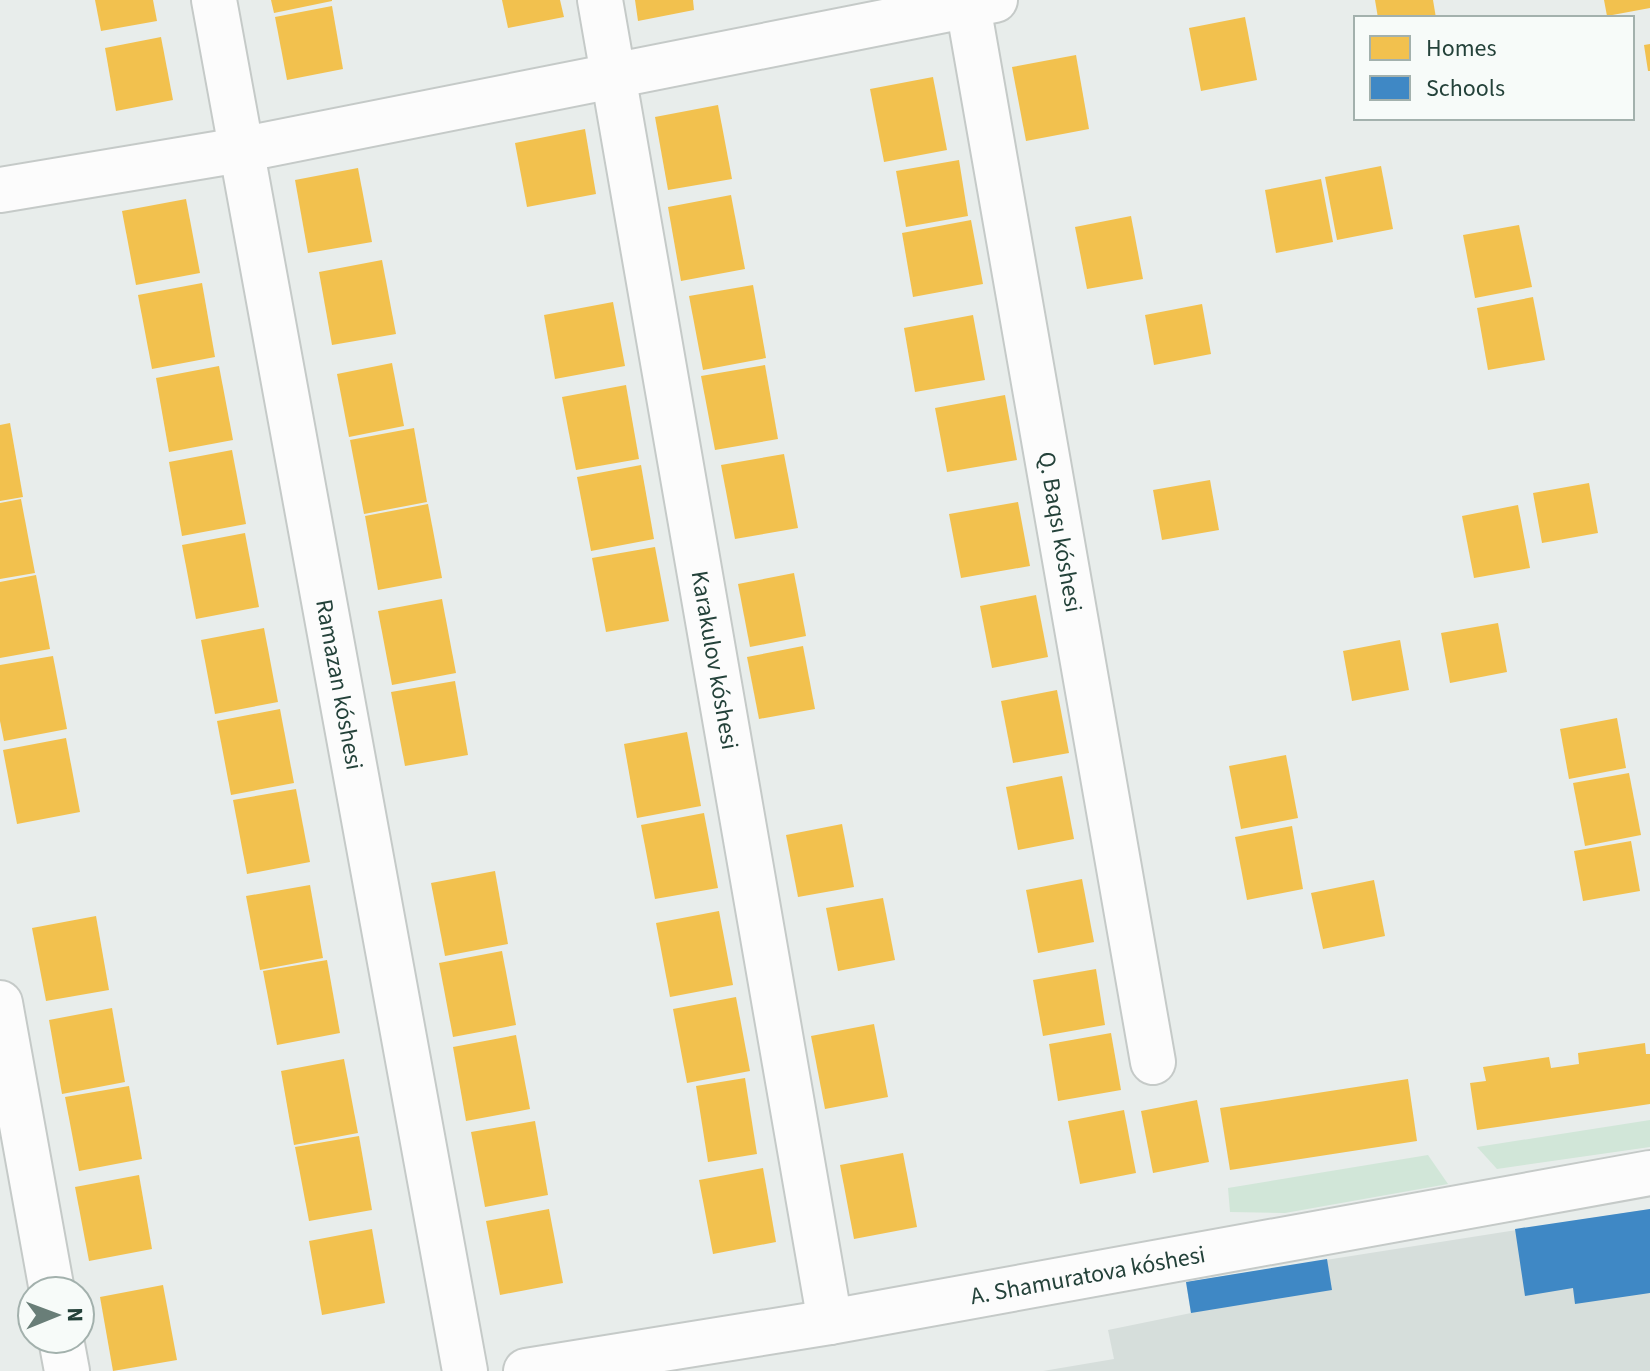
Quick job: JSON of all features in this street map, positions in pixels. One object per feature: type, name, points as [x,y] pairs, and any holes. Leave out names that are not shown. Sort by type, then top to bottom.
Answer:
[{"type":"street","name":"Ramazan kóshesi","points":[[214,0],[465,1371]]},
{"type":"street","name":"Karakulov kóshesi","points":[[600,0],[830,1322]]},
{"type":"street","points":[[0,190],[240,150],[976,2]]},
{"type":"street","name":"Q. Baqsı kóshesi","points":[[976,2],[1153,1062]]},
{"type":"street","points":[[0,1003],[49,1275]]},
{"type":"street","name":"A. Shamuratova kóshesi","points":[[526,1371],[830,1322],[1650,1173]]},
{"type":"shaded area","points":[[1650,1209],[1650,1371],[1043,1371],[1114,1359],[1108,1330],[1191,1313],[1186,1282]]},
{"type":"green space","points":[[1650,1120],[1650,1147],[1497,1169],[1477,1147]]},
{"type":"green space","points":[[1428,1155],[1448,1184],[1285,1213],[1230,1212],[1228,1188]]},
{"type":"building: Homes","points":[[95,0],[153,0],[157,21],[101,31]]},
{"type":"building: Homes","points":[[271,0],[332,0],[332,1],[274,13]]},
{"type":"building: Homes","points":[[502,0],[560,0],[564,17],[508,28]]},
{"type":"building: Homes","points":[[635,0],[693,0],[694,10],[638,21]]},
{"type":"building: Homes","points":[[1375,0],[1433,0],[1436,16],[1378,16]]},
{"type":"building: Homes","points":[[1604,0],[1650,0],[1650,8],[1607,16]]},
{"type":"building: Homes","points":[[332,6],[343,69],[287,80],[275,17]]},
{"type":"building: Homes","points":[[1245,17],[1257,80],[1201,91],[1189,28]]},
{"type":"building: Homes","points":[[161,37],[173,100],[116,111],[105,48]]},
{"type":"building: Homes","points":[[1650,44],[1650,71],[1648,71],[1644,45]]},
{"type":"building: Homes","points":[[1076,55],[1089,129],[1026,141],[1012,67]]},
{"type":"building: Homes","points":[[933,77],[947,150],[884,162],[870,89]]},
{"type":"building: Homes","points":[[718,105],[732,179],[668,190],[655,117]]},
{"type":"building: Homes","points":[[585,129],[596,194],[527,207],[515,143]]},
{"type":"building: Homes","points":[[959,160],[968,216],[906,227],[896,171]]},
{"type":"building: Homes","points":[[1381,166],[1393,229],[1337,240],[1325,177]]},
{"type":"building: Homes","points":[[358,168],[372,242],[308,253],[295,180]]},
{"type":"building: Homes","points":[[1321,179],[1333,242],[1276,253],[1265,190]]},
{"type":"building: Homes","points":[[731,195],[745,269],[681,281],[668,207]]},
{"type":"building: Homes","points":[[186,199],[200,273],[136,285],[122,211]]},
{"type":"building: Homes","points":[[1131,216],[1143,279],[1087,289],[1075,227]]},
{"type":"building: Homes","points":[[971,220],[983,284],[913,297],[902,233]]},
{"type":"building: Homes","points":[[1519,225],[1532,287],[1475,298],[1463,235]]},
{"type":"building: Homes","points":[[382,260],[396,334],[332,345],[319,272]]},
{"type":"building: Homes","points":[[202,283],[215,357],[152,369],[138,295]]},
{"type":"building: Homes","points":[[753,285],[766,358],[703,370],[689,296]]},
{"type":"building: Homes","points":[[1533,297],[1545,360],[1488,370],[1477,308]]},
{"type":"building: Homes","points":[[613,302],[625,366],[555,379],[544,315]]},
{"type":"building: Homes","points":[[1202,304],[1211,354],[1154,365],[1145,315]]},
{"type":"building: Homes","points":[[973,315],[985,380],[915,392],[904,328]]},
{"type":"building: Homes","points":[[392,363],[404,426],[349,437],[337,374]]},
{"type":"building: Homes","points":[[765,365],[778,439],[715,450],[701,376]]},
{"type":"building: Homes","points":[[219,366],[233,440],[169,452],[156,378]]},
{"type":"building: Homes","points":[[626,385],[639,459],[576,470],[562,397]]},
{"type":"building: Homes","points":[[1005,395],[1017,460],[947,472],[935,408]]},
{"type":"building: Homes","points":[[10,423],[23,497],[0,501],[0,425]]},
{"type":"building: Homes","points":[[414,428],[427,502],[364,514],[350,440]]},
{"type":"building: Homes","points":[[232,450],[246,524],[182,536],[169,462]]},
{"type":"building: Homes","points":[[784,454],[798,528],[735,539],[721,465]]},
{"type":"building: Homes","points":[[641,465],[654,539],[591,551],[577,477]]},
{"type":"building: Homes","points":[[1210,480],[1219,530],[1162,540],[1153,490]]},
{"type":"building: Homes","points":[[1589,483],[1598,533],[1542,543],[1533,493]]},
{"type":"building: Homes","points":[[21,499],[35,573],[0,579],[0,503]]},
{"type":"building: Homes","points":[[1018,502],[1030,566],[961,578],[949,514]]},
{"type":"building: Homes","points":[[428,504],[442,578],[378,590],[365,516]]},
{"type":"building: Homes","points":[[1518,505],[1530,568],[1474,578],[1462,516]]},
{"type":"building: Homes","points":[[245,533],[259,607],[196,619],[182,545]]},
{"type":"building: Homes","points":[[655,547],[669,621],[606,632],[592,558]]},
{"type":"building: Homes","points":[[794,573],[806,636],[750,647],[738,584]]},
{"type":"building: Homes","points":[[36,575],[50,649],[0,658],[0,582]]},
{"type":"building: Homes","points":[[1036,595],[1048,657],[992,668],[980,606]]},
{"type":"building: Homes","points":[[442,599],[456,673],[392,685],[378,611]]},
{"type":"building: Homes","points":[[1498,623],[1507,672],[1450,683],[1441,633]]},
{"type":"building: Homes","points":[[264,628],[278,702],[215,714],[201,640]]},
{"type":"building: Homes","points":[[1400,640],[1409,690],[1352,701],[1343,651]]},
{"type":"building: Homes","points":[[803,646],[815,709],[759,719],[747,657]]},
{"type":"building: Homes","points":[[53,656],[67,729],[4,741],[0,721],[0,665]]},
{"type":"building: Homes","points":[[455,681],[468,755],[405,766],[391,692]]},
{"type":"building: Homes","points":[[1057,690],[1069,753],[1013,763],[1001,701]]},
{"type":"building: Homes","points":[[280,709],[294,783],[231,795],[217,721]]},
{"type":"building: Homes","points":[[1617,718],[1626,768],[1569,779],[1560,729]]},
{"type":"building: Homes","points":[[687,732],[701,806],[637,818],[624,744]]},
{"type":"building: Homes","points":[[66,738],[80,812],[17,824],[3,750]]},
{"type":"building: Homes","points":[[1286,755],[1298,818],[1241,829],[1229,766]]},
{"type":"building: Homes","points":[[1629,773],[1641,835],[1585,846],[1573,783]]},
{"type":"building: Homes","points":[[1062,776],[1074,839],[1018,850],[1006,787]]},
{"type":"building: Homes","points":[[296,789],[310,862],[247,874],[233,800]]},
{"type":"building: Homes","points":[[704,813],[718,888],[655,899],[641,825]]},
{"type":"building: Homes","points":[[842,824],[854,887],[798,897],[786,835]]},
{"type":"building: Homes","points":[[1292,826],[1303,889],[1247,900],[1235,837]]},
{"type":"building: Homes","points":[[1631,841],[1640,891],[1583,901],[1574,851]]},
{"type":"building: Homes","points":[[495,871],[508,944],[445,956],[431,883]]},
{"type":"building: Homes","points":[[1082,879],[1094,942],[1038,953],[1026,890]]},
{"type":"building: Homes","points":[[1374,880],[1385,936],[1323,949],[1311,893]]},
{"type":"building: Homes","points":[[310,885],[323,958],[260,970],[246,896]]},
{"type":"building: Homes","points":[[883,898],[895,960],[838,971],[826,908]]},
{"type":"building: Homes","points":[[719,911],[733,985],[670,997],[656,923]]},
{"type":"building: Homes","points":[[96,916],[109,990],[46,1001],[32,928]]},
{"type":"building: Homes","points":[[502,951],[516,1025],[453,1037],[439,963]]},
{"type":"building: Homes","points":[[327,960],[340,1033],[277,1045],[263,971]]},
{"type":"building: Homes","points":[[1096,969],[1105,1025],[1043,1036],[1033,980]]},
{"type":"building: Homes","points":[[736,997],[750,1071],[687,1083],[673,1009]]},
{"type":"building: Homes","points":[[112,1008],[125,1082],[62,1094],[49,1020]]},
{"type":"building: Homes","points":[[874,1024],[888,1097],[825,1109],[811,1036]]},
{"type":"building: Homes","points":[[1111,1033],[1121,1090],[1058,1101],[1049,1044]]},
{"type":"building: Homes","points":[[516,1035],[530,1109],[466,1121],[453,1047]]},
{"type":"building: Homes","points":[[1645,1043],[1646,1054],[1650,1054],[1650,1104],[1477,1130],[1470,1083],[1486,1081],[1483,1067],[1549,1057],[1551,1068],[1579,1064],[1578,1053]]},
{"type":"building: Homes","points":[[344,1059],[358,1133],[294,1145],[281,1071]]},
{"type":"building: Homes","points":[[745,1078],[757,1154],[708,1162],[696,1086]]},
{"type":"building: Homes","points":[[1408,1079],[1417,1141],[1230,1170],[1220,1108]]},
{"type":"building: Homes","points":[[129,1086],[142,1159],[79,1171],[65,1097]]},
{"type":"building: Homes","points":[[1197,1100],[1209,1162],[1153,1173],[1141,1111]]},
{"type":"building: Homes","points":[[1124,1110],[1136,1173],[1080,1184],[1068,1121]]},
{"type":"building: Homes","points":[[535,1121],[548,1195],[485,1207],[471,1132]]},
{"type":"building: Homes","points":[[359,1136],[372,1210],[309,1221],[295,1147]]},
{"type":"building: Homes","points":[[903,1153],[917,1227],[854,1239],[840,1165]]},
{"type":"building: Homes","points":[[763,1168],[776,1242],[713,1254],[699,1180]]},
{"type":"building: Homes","points":[[139,1175],[152,1249],[89,1261],[75,1187]]},
{"type":"building: Homes","points":[[549,1209],[563,1283],[500,1295],[486,1221]]},
{"type":"building: Homes","points":[[372,1229],[385,1303],[322,1315],[309,1241]]},
{"type":"building: Homes","points":[[163,1285],[177,1360],[113,1371],[100,1297]]},
{"type":"building: Schools","points":[[1650,1209],[1650,1293],[1575,1304],[1573,1288],[1525,1296],[1515,1229]]},
{"type":"building: Schools","points":[[1327,1259],[1332,1290],[1191,1313],[1186,1282]]}]
